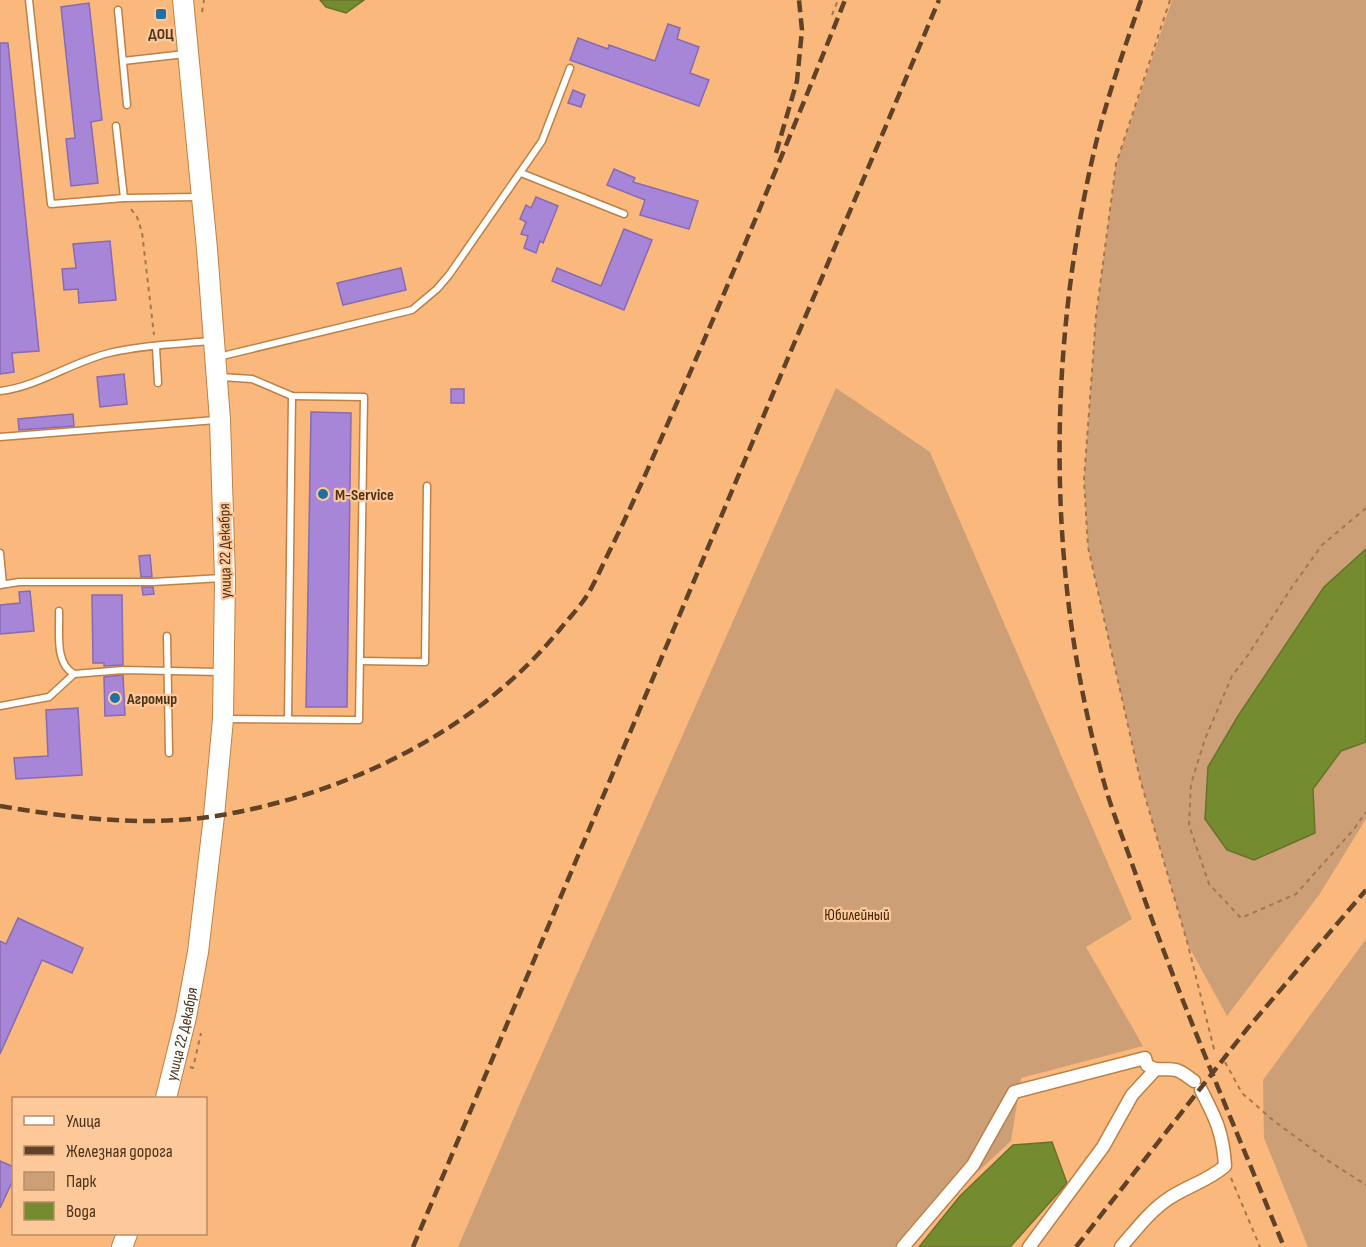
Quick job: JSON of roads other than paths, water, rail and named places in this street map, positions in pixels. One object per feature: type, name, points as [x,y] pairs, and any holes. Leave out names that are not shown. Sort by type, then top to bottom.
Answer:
[{"type":"main road","name":"улица 22 Декабря","points":[[166,1097],[186,1017],[198,952],[214,816],[223,718],[224,672],[225,578],[220,420],[183,0]]},
{"type":"street","points":[[903,1247],[973,1165],[1014,1092],[1145,1058],[1147,1065],[1155,1070],[1173,1069],[1182,1072],[1197,1085],[1219,1125],[1224,1146],[1225,1166],[1214,1176],[1167,1200],[1142,1222],[1121,1247]]},
{"type":"street","points":[[1029,1247],[1103,1147],[1132,1095],[1155,1070]]},
{"type":"lane","points":[[29,0],[51,204],[124,198],[202,197]]},
{"type":"lane","points":[[118,10],[127,105]]},
{"type":"lane","points":[[123,61],[189,54]]},
{"type":"lane","points":[[215,359],[412,310],[437,289],[449,275],[542,141],[570,68]]},
{"type":"lane","points":[[116,126],[124,198]]},
{"type":"lane","points":[[521,173],[624,214]]},
{"type":"lane","points":[[156,346],[158,383]]},
{"type":"lane","points":[[0,391],[17,389],[61,369],[110,352],[156,346],[215,359],[252,379],[292,396],[364,397],[359,720],[223,718]]},
{"type":"lane","points":[[288,719],[292,396]]},
{"type":"lane","points":[[0,437],[220,420]]},
{"type":"lane","points":[[360,661],[425,662],[427,486]]},
{"type":"lane","points":[[0,553],[2,585],[18,582],[153,582],[225,578]]},
{"type":"lane","points":[[59,611],[62,663],[68,671],[74,674],[123,670],[224,672]]},
{"type":"lane","points":[[168,636],[169,753]]},
{"type":"lane","points":[[0,706],[49,698],[74,674]]},
{"type":"water","points":[[320,0],[364,0],[346,13],[326,7]]},
{"type":"water","points":[[1366,549],[1366,742],[1341,751],[1313,789],[1315,833],[1254,860],[1227,850],[1205,819],[1208,767],[1238,716],[1324,587]]},
{"type":"water","points":[[1052,1142],[1067,1183],[1010,1247],[919,1247],[960,1196],[1013,1145]]},
{"type":"railway","points":[[776,153],[797,81],[802,30],[799,0]]},
{"type":"railway","points":[[0,806],[54,814],[135,821],[216,816],[264,806],[313,792],[406,753],[449,727],[490,698],[528,665],[583,601],[620,530],[725,292],[845,0]]},
{"type":"railway","points":[[413,1247],[939,0]]},
{"type":"railway","points":[[1141,0],[1111,89],[1096,143],[1080,222],[1068,303],[1061,384],[1060,465],[1063,547],[1072,628],[1086,708],[1112,809],[1208,1064],[1284,1247]]},
{"type":"railway","points":[[1076,1247],[1247,1029],[1366,890]]},
{"type":"place","name":"ДОЦ","points":[[161,14]]},
{"type":"place","name":"M-Service","points":[[323,494]]},
{"type":"place","name":"Агромир","points":[[115,698]]},
{"type":"park label","name":"Юбилейный","points":[[857,914]]}]
